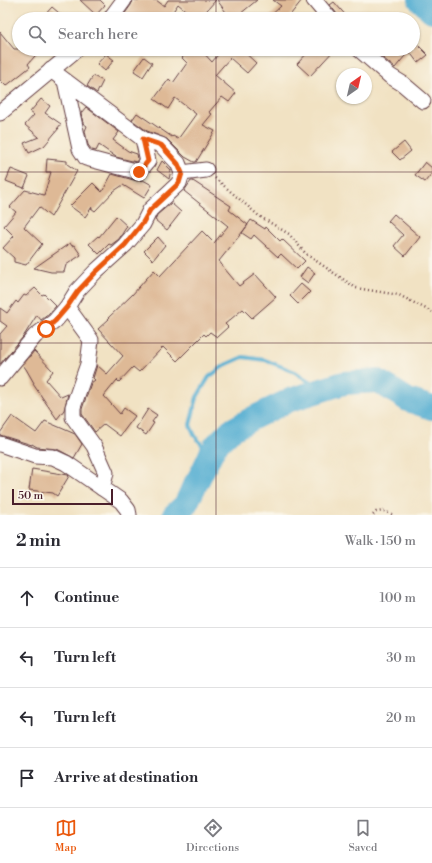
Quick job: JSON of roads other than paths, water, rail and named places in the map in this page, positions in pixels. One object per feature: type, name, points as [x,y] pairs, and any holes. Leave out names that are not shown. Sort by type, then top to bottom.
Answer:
[{"type":"street","points":[[115,12],[124,0]]},
{"type":"street","points":[[314,0],[324,12]]},
{"type":"street","points":[[0,113],[68,56]]},
{"type":"street","points":[[367,56],[423,101]]},
{"type":"street","points":[[0,378],[35,336],[55,321],[78,291],[125,245],[142,224],[150,210],[179,183],[182,173],[178,164],[161,145],[143,139],[51,70]]},
{"type":"street","points":[[65,81],[80,149],[86,158],[139,172],[148,161],[143,139]]},
{"type":"street","points":[[182,173],[206,170]]},
{"type":"street","points":[[67,307],[91,340],[88,364],[73,407],[72,417],[91,442],[106,473],[102,488]]},
{"type":"street","points":[[0,444],[35,456],[54,457],[79,471],[121,501],[130,515]]},
{"type":"waterway","points":[[420,0],[432,11]]},
{"type":"waterway","points":[[170,515],[185,481],[195,466],[203,446],[195,436],[190,425],[197,397],[209,377],[225,365],[243,357],[265,360],[295,372],[322,390]]},
{"type":"waterway","points":[[174,515],[186,504],[215,446],[230,431],[290,400],[344,383],[378,381],[408,400],[432,408]]}]
